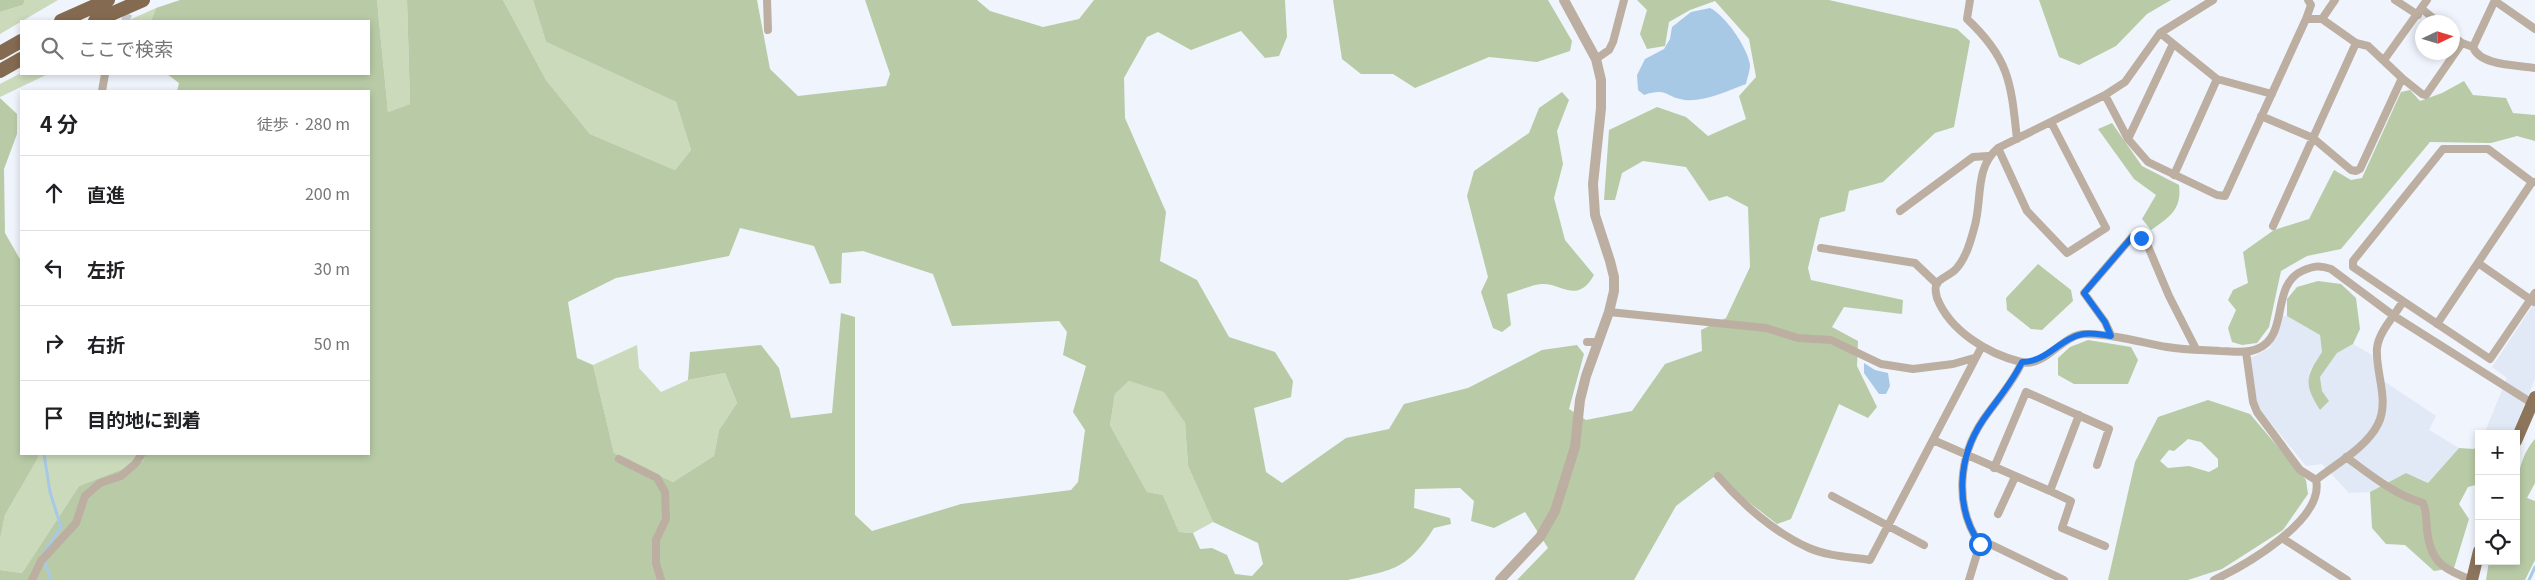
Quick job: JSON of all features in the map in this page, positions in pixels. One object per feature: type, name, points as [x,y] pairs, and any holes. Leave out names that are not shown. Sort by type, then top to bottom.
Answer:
[{"type":"highway","points":[[63,20],[108,0]]},
{"type":"highway","points":[[97,20],[143,0]]},
{"type":"highway","points":[[0,53],[20,43]]},
{"type":"highway","points":[[0,70],[20,60]]},
{"type":"main road","points":[[2520,432],[2534,402]]},
{"type":"main road","points":[[2472,580],[2476,565]]},
{"type":"street","points":[[766,0],[768,30]]},
{"type":"street","points":[[1500,580],[1540,536],[1555,511],[1575,447],[1580,400],[1586,376],[1609,312],[1614,277],[1595,215],[1594,192],[1601,108],[1601,80],[1596,59],[1564,0]]},
{"type":"street","points":[[1596,59],[1609,50],[1613,42],[1624,0]]},
{"type":"street","points":[[1970,0],[1967,19],[1987,38],[1999,55],[2007,74],[2017,139]]},
{"type":"street","points":[[2213,0],[2160,33],[2133,75],[2105,95],[1998,148],[1988,156],[1982,174],[1979,205],[1970,243],[1955,270],[1937,284],[1936,293],[1948,317],[1957,328],[1982,346],[2022,362],[2033,362],[2070,339],[2083,334],[2111,336],[2170,347],[2246,352],[2266,344],[2276,325],[2283,291],[2288,281],[2296,274],[2312,266],[2321,266],[2331,269],[2394,316],[2534,402]]},
{"type":"street","points":[[2105,95],[2128,139],[2148,162],[2217,195],[2225,196],[2306,19],[2311,5],[2308,0]]},
{"type":"street","points":[[2322,19],[2335,0]]},
{"type":"street","points":[[2395,0],[2425,15]]},
{"type":"street","points":[[2384,60],[2427,0]]},
{"type":"street","points":[[2473,47],[2495,0],[2535,29]]},
{"type":"street","points":[[2306,19],[2322,19],[2356,43],[2368,46],[2402,78],[2426,95],[2462,43],[2473,47],[2475,52],[2486,60],[2535,68]]},
{"type":"street","points":[[2160,33],[2217,79],[2243,88],[2272,94]]},
{"type":"street","points":[[2273,226],[2356,43]]},
{"type":"street","points":[[2128,139],[2173,44]]},
{"type":"street","points":[[102,90],[105,75]]},
{"type":"street","points":[[2262,116],[2313,138],[2351,170],[2360,170],[2398,83],[2402,78]]},
{"type":"street","points":[[2174,175],[2217,79]]},
{"type":"street","points":[[1998,148],[2027,211],[2067,252],[2106,228],[2051,122]]},
{"type":"street","points":[[2437,324],[2478,263],[2534,182],[2488,149],[2443,150],[2353,261],[2353,267],[2490,360],[2534,298],[2478,263]]},
{"type":"street","points":[[1900,211],[1973,157],[1988,156]]},
{"type":"street","points":[[2111,336],[2105,322],[2084,293],[2132,237],[2141,238],[2147,244],[2169,296],[2196,349]]},
{"type":"street","points":[[1821,248],[1915,263],[1937,284]]},
{"type":"street","points":[[2316,480],[2372,434],[2379,422],[2383,400],[2377,346],[2383,331],[2403,301]]},
{"type":"street","points":[[1609,312],[1766,328],[1798,338],[1832,340],[1881,364],[1913,369],[1953,364],[1974,358]]},
{"type":"street","points":[[1587,342],[1598,342]]},
{"type":"street","points":[[1718,476],[1733,494],[1757,513],[1810,548],[1870,560],[1974,358],[1982,346]]},
{"type":"street","points":[[2214,580],[2230,576],[2282,538],[2302,518],[2316,496],[2318,488],[2316,480],[2300,470],[2257,412],[2253,402],[2246,352]]},
{"type":"street","points":[[1969,580],[1980,544],[1966,518],[1962,476],[1966,455],[1982,422],[2022,362]]},
{"type":"street","points":[[1994,468],[2026,392],[2109,429],[2097,465]]},
{"type":"street","points":[[2050,491],[2078,415]]},
{"type":"street","points":[[1933,440],[2070,500],[2062,528],[2105,546]]},
{"type":"street","points":[[32,580],[41,562],[76,523],[85,496],[100,483],[121,476],[135,464],[141,455]]},
{"type":"street","points":[[2346,457],[2385,486],[2405,498],[2423,503],[2427,514],[2428,546],[2434,556],[2443,567],[2472,580]]},
{"type":"street","points":[[619,459],[657,478],[665,492],[666,519],[656,540],[656,563],[661,580]]},
{"type":"street","points":[[1998,514],[2015,477]]},
{"type":"street","points":[[1832,496],[1924,545]]},
{"type":"street","points":[[2282,538],[2347,580]]},
{"type":"street","points":[[1980,544],[1992,546],[2064,580]]},
{"type":"shaded area","points":[[2535,302],[2535,379],[2514,430],[2486,430],[2507,378],[2492,367]]},
{"type":"shaded area","points":[[2281,316],[2287,316],[2320,335],[2322,352],[2309,372],[2320,410],[2329,401],[2322,391],[2320,377],[2337,353],[2353,344],[2372,355],[2376,376],[2436,416],[2429,430],[2459,448],[2428,483],[2406,473],[2370,492],[2349,493],[2322,464],[2306,466],[2258,407],[2249,359],[2270,348]]},
{"type":"green space","points":[[0,0],[25,0],[23,5],[0,12]]},
{"type":"green space","points":[[25,0],[58,0],[24,20],[20,20],[20,22],[0,34],[0,12],[23,5]]},
{"type":"green space","points":[[180,0],[377,0],[388,112],[410,104],[407,0],[503,0],[546,80],[590,134],[675,170],[691,150],[676,102],[546,42],[533,0],[757,0],[770,69],[798,96],[886,86],[890,74],[865,0],[977,0],[990,11],[1043,27],[1079,19],[1094,0],[1285,0],[1287,37],[1279,56],[1265,58],[1241,31],[1191,50],[1158,32],[1147,37],[1124,78],[1125,118],[1166,212],[1160,261],[1197,280],[1229,337],[1275,352],[1293,381],[1291,397],[1254,408],[1266,472],[1282,483],[1346,438],[1389,429],[1404,404],[1468,388],[1542,350],[1577,345],[1584,354],[1569,409],[1586,420],[1632,411],[1665,364],[1702,351],[1701,330],[1726,318],[1750,267],[1748,207],[1727,196],[1709,201],[1686,167],[1643,161],[1622,173],[1615,200],[1604,200],[1609,130],[1657,107],[1686,117],[1708,136],[1746,119],[1739,96],[1756,77],[1749,39],[1715,1],[1690,10],[1669,22],[1665,46],[1647,49],[1640,34],[1647,10],[1637,0],[1829,0],[1957,29],[1970,41],[1954,127],[1935,133],[1883,182],[1849,191],[1845,211],[1820,218],[1808,268],[1811,280],[1903,300],[1902,314],[1844,307],[1832,327],[1858,341],[1857,366],[1877,407],[1868,418],[1839,404],[1791,519],[1777,524],[1715,476],[1676,506],[1634,580],[1517,580],[1548,548],[1525,512],[1494,528],[1471,521],[1474,501],[1460,488],[1415,489],[1414,508],[1450,518],[1451,524],[1434,528],[1415,552],[1398,566],[1377,574],[1348,580],[0,580],[0,570],[22,573],[79,486],[143,461],[146,455],[370,455],[370,90],[177,90],[179,83],[168,75],[370,75],[370,20],[151,20],[156,8]],"holes":[[[740,228],[814,246],[830,284],[841,283],[842,253],[863,251],[933,274],[952,326],[1059,321],[1067,332],[1063,355],[1086,366],[1073,412],[1085,430],[1078,482],[1071,490],[961,504],[872,531],[855,515],[855,317],[841,313],[832,413],[791,418],[779,368],[761,345],[690,352],[688,380],[725,373],[737,403],[719,430],[714,456],[673,482],[614,453],[593,365],[577,358],[568,302],[616,278],[729,256]],[[1129,381],[1164,392],[1185,423],[1188,466],[1213,522],[1258,543],[1263,564],[1252,576],[1235,574],[1227,555],[1212,548],[1200,549],[1193,533],[1179,532],[1163,495],[1147,492],[1110,425],[1115,394]]]},
{"type":"green space","points":[[377,0],[407,0],[410,104],[388,112]]},
{"type":"green space","points":[[503,0],[533,0],[546,42],[676,102],[691,150],[675,170],[590,134],[546,80]]},
{"type":"green space","points":[[1333,0],[1548,0],[1572,41],[1570,51],[1537,62],[1489,57],[1415,88],[1393,74],[1361,74],[1342,59]]},
{"type":"green space","points":[[2039,0],[2171,0],[2147,14],[2116,46],[2079,65],[2059,57]]},
{"type":"green space","points":[[156,8],[151,20],[129,20]]},
{"type":"green space","points":[[20,74],[46,75],[0,97],[0,84]]},
{"type":"green space","points":[[2464,81],[2473,95],[2506,98],[2513,113],[2535,115],[2535,141],[2517,136],[2491,143],[2430,142],[2341,249],[2307,256],[2281,271],[2269,327],[2257,343],[2242,345],[2232,342],[2228,328],[2236,310],[2228,300],[2233,290],[2248,283],[2243,252],[2274,230],[2309,219],[2334,170],[2351,180],[2362,178],[2401,92],[2410,90],[2420,101],[2442,93]]},
{"type":"green space","points":[[1562,92],[1569,100],[1557,131],[1563,164],[1554,198],[1565,240],[1594,275],[1588,284],[1582,289],[1575,291],[1542,284],[1507,294],[1511,325],[1502,332],[1493,328],[1481,292],[1488,277],[1467,196],[1474,171],[1529,133],[1539,108]]},
{"type":"green space","points":[[0,98],[17,114],[17,134],[4,169],[5,233],[20,259],[20,455],[39,455],[5,515],[0,539]]},
{"type":"green space","points":[[2112,123],[2142,166],[2179,185],[2179,200],[2173,212],[2151,230],[2142,219],[2156,195],[2134,179],[2098,129]]},
{"type":"green space","points":[[2038,264],[2071,290],[2073,301],[2042,330],[2031,329],[2007,310],[2006,298]]},
{"type":"green space","points":[[2318,281],[2341,284],[2356,298],[2360,329],[2353,344],[2337,353],[2320,377],[2322,391],[2329,401],[2320,410],[2311,393],[2309,380],[2310,374],[2322,352],[2320,335],[2287,316],[2287,299],[2297,287]]},
{"type":"green space","points":[[2088,340],[2131,347],[2138,360],[2128,384],[2074,384],[2058,375],[2058,358],[2070,347]]},
{"type":"green space","points":[[637,345],[639,368],[661,392],[688,380],[725,373],[737,403],[719,430],[714,456],[673,482],[614,453],[593,365]]},
{"type":"green space","points":[[1129,381],[1164,391],[1185,423],[1188,466],[1213,522],[1193,533],[1179,532],[1163,495],[1147,492],[1110,425],[1115,394]]},
{"type":"green space","points":[[2208,400],[2250,414],[2306,480],[2308,494],[2283,530],[2222,569],[2188,580],[2108,580],[2135,462],[2158,417]],"holes":[[[2188,439],[2201,442],[2218,459],[2218,467],[2209,472],[2189,466],[2168,468],[2160,461],[2169,450],[2174,451]]]},
{"type":"green space","points":[[2535,439],[2535,483],[2527,498],[2535,501],[2535,560],[2525,580],[2486,580],[2488,565],[2520,565],[2520,470],[2527,451]]},
{"type":"green space","points":[[2459,448],[2475,448],[2475,485],[2468,487],[2459,504],[2469,519],[2454,568],[2434,571],[2405,545],[2386,544],[2372,528],[2370,492],[2406,473],[2428,483]]},
{"type":"green space","points":[[39,455],[146,455],[143,461],[79,486],[22,573],[0,570],[0,539],[5,515]]},
{"type":"water","points":[[1710,8],[1729,25],[1745,50],[1750,65],[1746,84],[1716,95],[1693,100],[1679,99],[1658,92],[1644,95],[1638,90],[1637,75],[1645,59],[1664,49],[1670,39],[1672,27],[1691,12]]},
{"type":"water","points":[[1864,363],[1875,370],[1888,373],[1890,386],[1886,394],[1879,394],[1864,373]]},
{"type":"waterway","points":[[43,554],[61,527],[50,492],[44,455]]},
{"type":"waterway","points":[[44,559],[51,580]]},
{"type":"waterway","points":[[2529,580],[2535,567]]},
{"type":"tunnel","points":[[125,20],[132,6]]},
{"type":"route","points":[[1980,544],[1972,533],[1966,518],[1962,497],[1962,476],[1966,455],[1973,438],[1982,422],[2018,372],[2022,362],[2033,362],[2070,339],[2083,334],[2111,336],[2105,322],[2084,293],[2132,237],[2141,238]]}]
